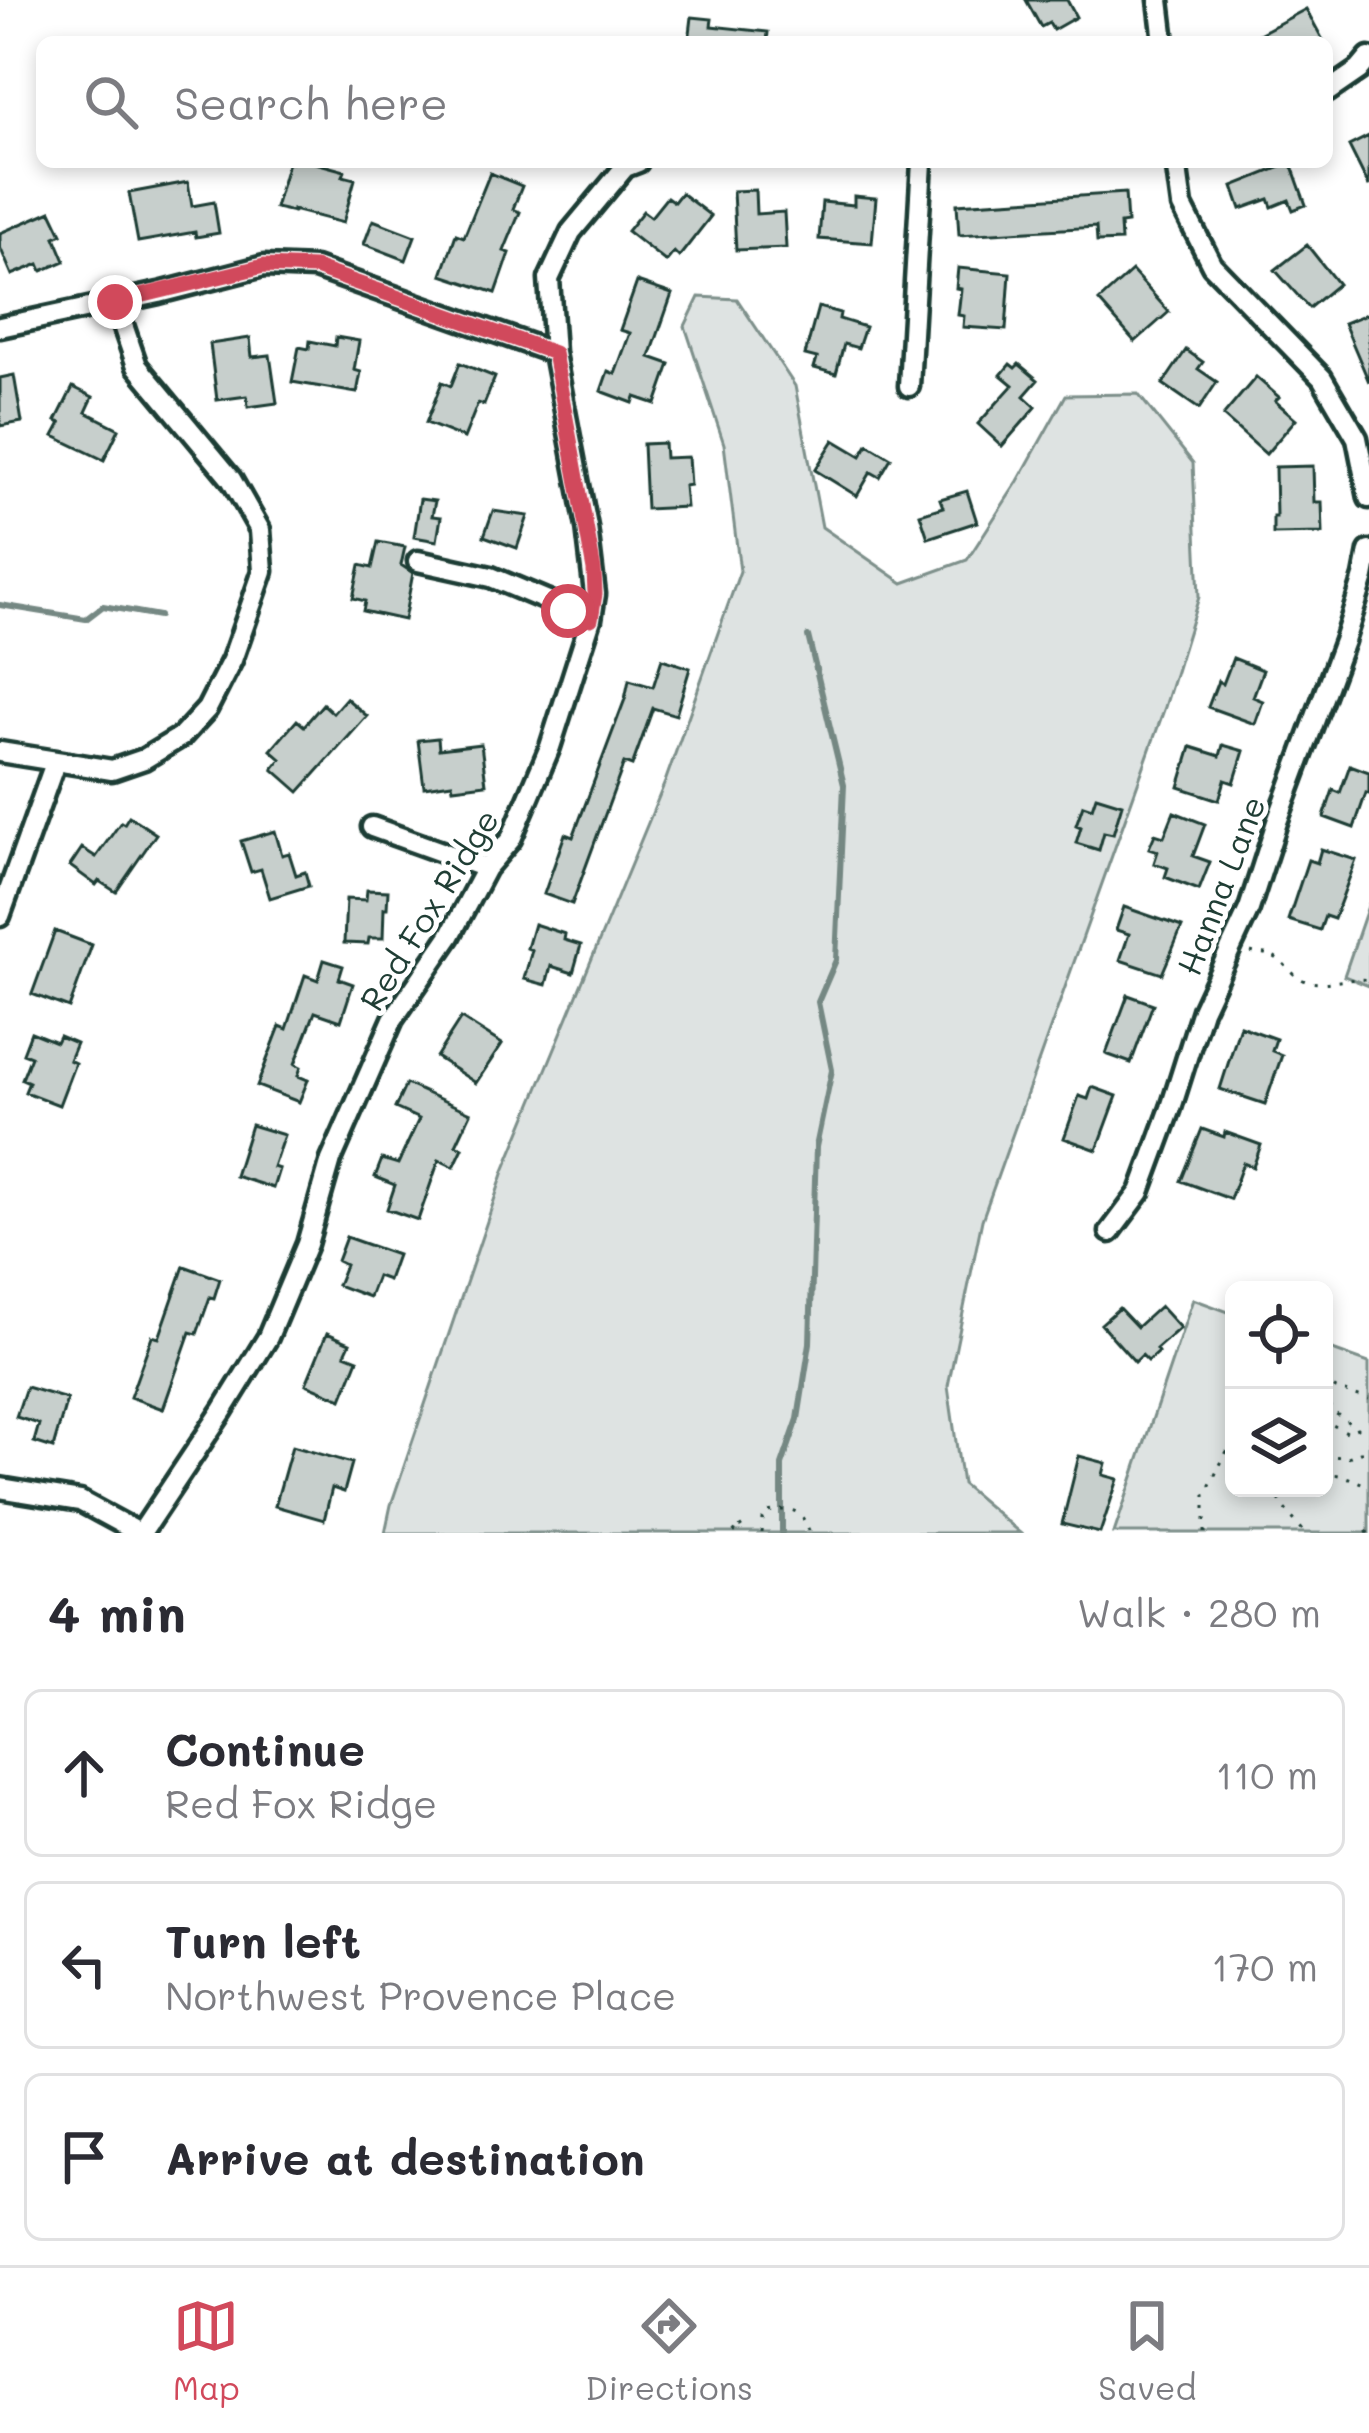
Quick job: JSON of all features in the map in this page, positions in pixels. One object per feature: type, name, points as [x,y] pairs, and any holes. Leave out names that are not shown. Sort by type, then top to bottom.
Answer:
[{"type":"street","points":[[1159,0],[1163,36]]},
{"type":"street","points":[[1333,88],[1369,58]]},
{"type":"street","name":"Red Fox Ridge","points":[[140,1533],[268,1337],[307,1244],[331,1160],[393,1019],[450,936],[486,868],[512,839],[542,766],[595,594],[554,353],[549,279],[571,232],[624,168]]},
{"type":"street","points":[[909,386],[922,168]]},
{"type":"street","points":[[1177,168],[1182,206],[1212,265],[1322,378],[1363,437],[1369,498]]},
{"type":"street","points":[[0,327],[264,266],[315,268],[554,353]]},
{"type":"street","points":[[0,752],[112,770],[144,759],[182,736],[207,709],[232,660],[263,571],[260,530],[231,479],[137,366],[115,302]]},
{"type":"street","name":"Hanna Lane","points":[[1110,1232],[1139,1192],[1202,1010],[1249,909],[1330,679],[1369,551]]},
{"type":"street","points":[[418,561],[512,584],[591,619]]},
{"type":"street","points":[[0,916],[55,763]]},
{"type":"street","points":[[372,827],[486,868]]},
{"type":"street","points":[[1,1493],[80,1502],[140,1533]]},
{"type":"path","points":[[1232,946],[1275,957],[1304,981],[1369,980]]},
{"type":"path","points":[[1333,1386],[1369,1399]]},
{"type":"path","points":[[1333,1411],[1357,1428],[1347,1432],[1333,1425]]},
{"type":"path","points":[[1333,1456],[1369,1452]]},
{"type":"path","points":[[1204,1533],[1205,1495],[1225,1458]]},
{"type":"path","points":[[1333,1474],[1369,1486]]},
{"type":"path","points":[[1278,1497],[1305,1533]]},
{"type":"path","points":[[762,1533],[767,1512],[790,1510],[804,1518],[810,1533]]},
{"type":"path","points":[[734,1533],[739,1524],[745,1533]]},
{"type":"shaded area","points":[[699,297],[737,299],[795,386],[822,527],[903,583],[967,560],[1066,395],[1138,394],[1193,463],[1199,597],[1165,707],[982,1220],[948,1386],[962,1484],[1020,1533],[385,1533],[504,1171],[665,782],[740,571],[724,444],[685,326]]},
{"type":"shaded area","points":[[1369,903],[1369,986],[1344,976]]},
{"type":"shaded area","points":[[1193,1299],[1225,1311],[1225,1497],[1333,1497],[1333,1350],[1369,1363],[1369,1533],[1114,1533]]},
{"type":"building","points":[[1026,0],[1067,0],[1076,17],[1053,30],[1049,23],[1041,27]]},
{"type":"building","points":[[1306,9],[1321,36],[1255,36]]},
{"type":"building","points":[[692,17],[712,19],[711,26],[768,32],[768,36],[690,36]]},
{"type":"building","points":[[1369,136],[1369,186],[1349,146]]},
{"type":"building","points":[[286,168],[334,168],[355,179],[343,223],[275,208]]},
{"type":"building","points":[[1278,168],[1293,168],[1306,205],[1293,210],[1289,200],[1272,207],[1269,199],[1241,209],[1233,186]]},
{"type":"building","points":[[490,173],[522,186],[513,209],[520,212],[504,251],[510,253],[496,293],[442,275],[456,234],[464,237]]},
{"type":"building","points":[[188,182],[192,206],[214,202],[219,233],[196,237],[195,232],[138,242],[129,193]]},
{"type":"building","points":[[755,190],[756,214],[784,212],[786,248],[736,250],[733,191]]},
{"type":"building","points":[[681,193],[711,216],[679,257],[674,252],[666,262],[627,231],[643,211],[651,217],[667,197],[674,202]]},
{"type":"building","points":[[1125,193],[1127,223],[1120,224],[1121,241],[1097,242],[1096,227],[959,235],[957,204]]},
{"type":"building","points":[[854,196],[876,198],[872,243],[819,239],[822,202],[854,205]]},
{"type":"building","points":[[51,211],[62,234],[55,237],[65,261],[42,271],[39,264],[12,275],[0,247],[0,233]]},
{"type":"building","points":[[373,220],[415,236],[406,260],[364,244]]},
{"type":"building","points":[[1307,245],[1338,284],[1309,308],[1275,270]]},
{"type":"building","points":[[958,268],[1010,273],[1006,330],[963,327],[964,316],[958,315]]},
{"type":"building","points":[[1132,271],[1169,312],[1135,342],[1099,301]]},
{"type":"building","points":[[637,282],[672,294],[650,357],[670,364],[656,404],[635,397],[633,403],[601,391],[608,371],[615,374],[630,333],[620,330]]},
{"type":"building","points":[[818,307],[865,327],[858,348],[844,344],[836,374],[814,368],[817,358],[805,355]]},
{"type":"building","points":[[1369,313],[1369,382],[1344,323]]},
{"type":"building","points":[[336,337],[359,341],[354,370],[361,372],[357,393],[292,382],[299,347],[309,349],[310,341],[335,346]]},
{"type":"building","points":[[250,338],[252,357],[270,355],[277,403],[248,407],[247,396],[217,400],[210,344]]},
{"type":"building","points":[[1186,350],[1203,362],[1198,369],[1217,382],[1199,409],[1163,384]]},
{"type":"building","points":[[460,363],[495,377],[464,438],[426,423],[442,382],[451,386]]},
{"type":"building","points":[[1010,364],[1015,368],[1019,364],[1038,380],[1024,396],[1036,407],[1002,446],[978,424],[1013,385],[1001,375]]},
{"type":"building","points":[[14,375],[22,422],[0,426],[0,378]]},
{"type":"building","points":[[1256,377],[1296,419],[1266,454],[1223,416]]},
{"type":"building","points":[[73,387],[93,397],[86,412],[119,429],[104,460],[54,436]]},
{"type":"building","points":[[834,440],[861,456],[868,444],[891,458],[880,477],[871,472],[857,496],[815,470]]},
{"type":"building","points":[[664,443],[665,458],[688,457],[686,507],[646,509],[643,444]]},
{"type":"building","points":[[1313,466],[1314,502],[1322,502],[1323,533],[1273,534],[1275,467]]},
{"type":"building","points":[[967,491],[977,522],[928,538],[920,514],[943,507],[940,499]]},
{"type":"building","points":[[420,499],[435,501],[432,516],[441,517],[437,541],[414,537]]},
{"type":"building","points":[[493,511],[528,516],[517,548],[484,536]]},
{"type":"building","points":[[378,542],[405,547],[401,565],[413,573],[404,620],[363,611],[365,601],[353,598],[360,565],[372,568]]},
{"type":"building","points":[[1233,658],[1263,670],[1253,697],[1263,701],[1255,724],[1208,707]]},
{"type":"building","points":[[662,659],[690,668],[676,715],[653,708],[632,766],[624,763],[572,904],[544,894],[565,834],[573,837],[629,680],[653,687]]},
{"type":"building","points":[[346,698],[367,716],[299,792],[273,769],[281,759],[271,750],[297,720],[304,726],[323,704],[333,713]]},
{"type":"building","points":[[438,738],[439,749],[481,744],[486,784],[424,787],[418,740]]},
{"type":"building","points":[[1223,745],[1244,751],[1234,783],[1225,780],[1219,800],[1179,787],[1191,747],[1220,756]]},
{"type":"building","points":[[1350,765],[1369,772],[1369,794],[1354,828],[1324,817],[1333,790],[1340,793]]},
{"type":"building","points":[[1096,796],[1122,804],[1113,834],[1104,832],[1099,850],[1076,843],[1083,805],[1092,808]]},
{"type":"building","points":[[1174,812],[1205,824],[1193,856],[1210,862],[1199,890],[1165,877],[1168,868],[1154,863],[1158,851],[1149,848],[1155,834],[1164,837]]},
{"type":"building","points":[[129,816],[156,834],[116,892],[99,881],[96,885],[70,866],[82,848],[96,857]]},
{"type":"building","points":[[275,831],[282,855],[289,853],[296,875],[305,872],[309,886],[270,898],[261,869],[251,872],[241,841]]},
{"type":"building","points":[[1321,849],[1356,860],[1334,919],[1325,916],[1320,930],[1288,920],[1308,860],[1317,863]]},
{"type":"building","points":[[367,890],[388,891],[383,938],[369,938],[368,944],[344,943],[346,899],[366,900]]},
{"type":"building","points":[[1124,907],[1182,927],[1162,974],[1120,960],[1129,934],[1116,930]]},
{"type":"building","points":[[534,924],[581,945],[573,973],[551,966],[546,985],[524,979]]},
{"type":"building","points":[[55,931],[92,945],[69,1008],[32,994]]},
{"type":"building","points":[[324,960],[343,966],[339,979],[353,984],[341,1021],[315,1012],[295,1064],[301,1067],[298,1076],[308,1080],[299,1102],[257,1086],[280,1026],[287,1029],[305,975],[318,980]]},
{"type":"building","points":[[1128,995],[1153,1004],[1131,1063],[1106,1054]]},
{"type":"building","points":[[461,1018],[502,1044],[476,1083],[436,1057]]},
{"type":"building","points":[[1240,1026],[1276,1039],[1272,1051],[1282,1055],[1265,1104],[1220,1089]]},
{"type":"building","points":[[31,1032],[56,1042],[59,1036],[76,1043],[69,1060],[75,1063],[59,1105],[25,1092],[29,1082],[22,1079],[31,1056],[23,1053]]},
{"type":"building","points":[[406,1084],[471,1113],[456,1145],[463,1148],[454,1167],[439,1160],[418,1220],[387,1209],[395,1185],[375,1177],[382,1159],[398,1164],[419,1119],[395,1108]]},
{"type":"building","points":[[1092,1087],[1117,1096],[1097,1150],[1064,1138],[1079,1096],[1088,1099]]},
{"type":"building","points":[[251,1125],[284,1135],[273,1167],[279,1169],[273,1188],[235,1176]]},
{"type":"building","points":[[1202,1129],[1261,1145],[1253,1167],[1243,1163],[1230,1199],[1181,1181]]},
{"type":"building","points":[[346,1237],[397,1255],[388,1280],[377,1276],[369,1297],[337,1285],[345,1265],[337,1261]]},
{"type":"building","points":[[184,1266],[220,1279],[197,1334],[190,1332],[163,1409],[130,1397],[152,1336],[159,1338]]},
{"type":"building","points":[[1160,1306],[1180,1328],[1148,1361],[1142,1355],[1135,1362],[1101,1324],[1119,1308],[1137,1327]]},
{"type":"building","points":[[327,1333],[350,1343],[345,1354],[358,1359],[342,1399],[306,1384]]},
{"type":"building","points":[[26,1387],[67,1399],[53,1448],[34,1442],[39,1424],[16,1417]]},
{"type":"building","points":[[292,1446],[352,1463],[344,1492],[332,1488],[324,1520],[275,1506]]},
{"type":"building","points":[[1079,1456],[1106,1463],[1103,1475],[1118,1479],[1100,1533],[1062,1524]]},
{"type":"waterway","points":[[0,605],[86,619],[103,606],[159,616]]},
{"type":"waterway","points":[[782,1533],[782,1465],[798,1419],[810,1343],[816,1147],[832,1070],[818,1002],[836,960],[844,785],[808,636]]},
{"type":"route","points":[[115,302],[264,266],[315,268],[554,353],[594,570],[591,619],[568,611]]}]
